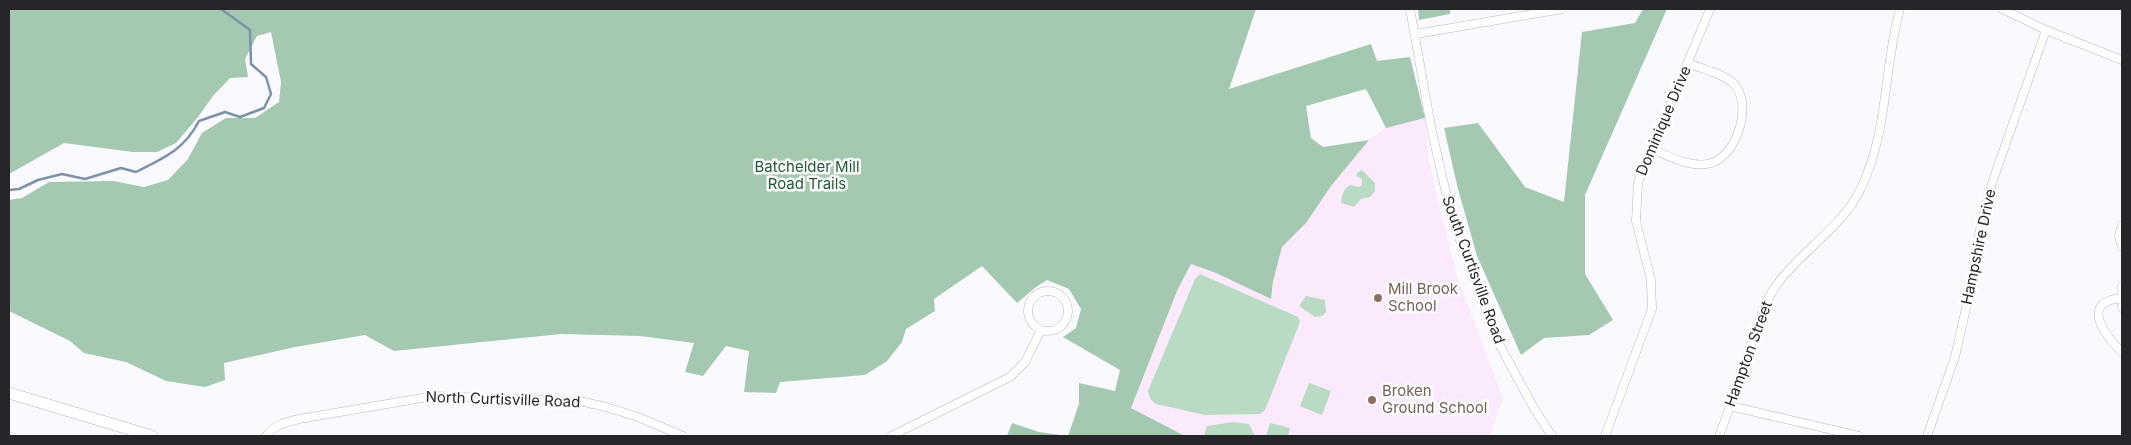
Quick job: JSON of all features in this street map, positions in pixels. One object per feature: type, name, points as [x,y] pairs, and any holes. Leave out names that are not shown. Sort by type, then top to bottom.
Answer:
[{"type":"main road","points":[[9,393],[152,436]]},
{"type":"street","name":"South Curtisville Road","points":[[1410,9],[1416,34],[1432,132],[1452,219],[1499,344],[1534,410],[1552,436]]},
{"type":"street","points":[[1416,34],[1562,9]]},
{"type":"street","name":"Dominique Drive","points":[[1605,436],[1652,309],[1653,289],[1638,234],[1635,208],[1638,182],[1710,9]]},
{"type":"street","name":"Hampton Street","points":[[1719,436],[1754,335],[1774,289],[1783,276],[1847,211],[1861,189],[1878,138],[1884,112],[1893,41],[1900,9]]},
{"type":"street","points":[[2002,9],[2046,30],[2122,60]]},
{"type":"street","name":"Hampshire Drive","points":[[1926,436],[1955,357],[1971,286],[1981,224],[1993,180],[2046,30]]},
{"type":"street","points":[[1652,149],[1683,161],[1701,165],[1720,159],[1733,143],[1744,110],[1742,97],[1738,89],[1726,78],[1688,63]]},
{"type":"street","points":[[2122,225],[2119,236],[2122,247]]},
{"type":"street","points":[[2122,286],[2122,308]]},
{"type":"street","points":[[1044,292],[1055,293],[1066,304],[1068,310],[1065,320],[1058,328],[1047,331],[1041,330],[1029,318],[1028,313],[1031,302],[1044,292]]},
{"type":"street","points":[[2121,298],[2100,304],[2098,313],[2102,326],[2122,352]]},
{"type":"street","points":[[891,436],[1010,377],[1025,362],[1041,330]]},
{"type":"street","name":"North Curtisville Road","points":[[266,436],[279,424],[299,418],[420,397],[446,395],[584,402],[606,406],[683,436]]},
{"type":"street","points":[[1730,406],[1859,436]]},
{"type":"shaded area","points":[[1425,118],[1429,162],[1457,276],[1503,398],[1490,436],[1185,436],[1131,408],[1177,291],[1191,264],[1216,273],[1271,299],[1273,281],[1282,247],[1306,223],[1331,186],[1369,140],[1386,128]]},
{"type":"green space","name":"Batchelder Mill Road Trails","points":[[9,9],[1256,9],[1229,89],[1371,44],[1377,61],[1410,57],[1425,118],[1386,128],[1366,89],[1306,106],[1311,138],[1323,147],[1369,140],[1331,186],[1306,223],[1282,247],[1273,281],[1271,299],[1216,273],[1191,264],[1177,291],[1131,408],[1185,436],[1068,436],[1079,404],[1079,383],[1115,391],[1120,370],[1063,337],[1076,328],[1081,309],[1069,289],[1047,280],[1017,303],[982,266],[934,299],[935,311],[906,329],[902,342],[887,361],[865,375],[780,382],[776,393],[744,392],[749,351],[726,346],[703,376],[685,372],[694,343],[640,336],[561,334],[394,351],[365,335],[295,347],[224,363],[225,380],[205,387],[166,381],[126,362],[84,353],[70,341],[9,311],[9,200],[22,198],[49,182],[113,181],[144,187],[168,180],[188,159],[202,133],[226,118],[255,118],[279,102],[281,82],[271,32],[257,36],[245,59],[248,77],[230,78],[213,96],[176,143],[157,152],[133,152],[64,143],[9,174]]},
{"type":"green space","points":[[1418,9],[1450,9],[1450,14],[1419,20]]},
{"type":"green space","points":[[1643,9],[1667,9],[1585,195],[1585,274],[1613,320],[1589,335],[1544,338],[1521,355],[1477,256],[1458,189],[1444,128],[1478,123],[1525,187],[1564,202],[1582,32],[1635,23]]},
{"type":"green space","points":[[1362,170],[1375,183],[1375,191],[1370,197],[1361,199],[1354,207],[1341,203],[1342,195],[1346,188],[1351,185],[1359,187],[1362,185],[1362,179],[1356,176]]},
{"type":"green space","points":[[1200,274],[1298,317],[1300,322],[1265,410],[1260,414],[1205,415],[1156,404],[1151,400],[1148,391],[1195,279]]},
{"type":"green space","points":[[1306,296],[1325,300],[1326,312],[1322,316],[1315,317],[1299,306]]},
{"type":"green space","points":[[1309,383],[1331,391],[1322,415],[1300,406]]},
{"type":"green space","points":[[1234,422],[1249,424],[1255,436],[1204,436],[1207,426]]},
{"type":"green space","points":[[1012,423],[1039,432],[1068,436],[1007,436]]},
{"type":"green space","points":[[1270,423],[1290,428],[1288,436],[1266,436]]},
{"type":"waterway","points":[[9,190],[19,189],[38,180],[62,174],[85,179],[121,168],[136,172],[180,146],[199,121],[225,112],[240,117],[264,108],[271,94],[266,77],[251,64],[250,30],[221,9]]},
{"type":"place","name":"Mill Brook School","points":[[1378,298]]},
{"type":"place","name":"Broken Ground School","points":[[1372,400]]}]
